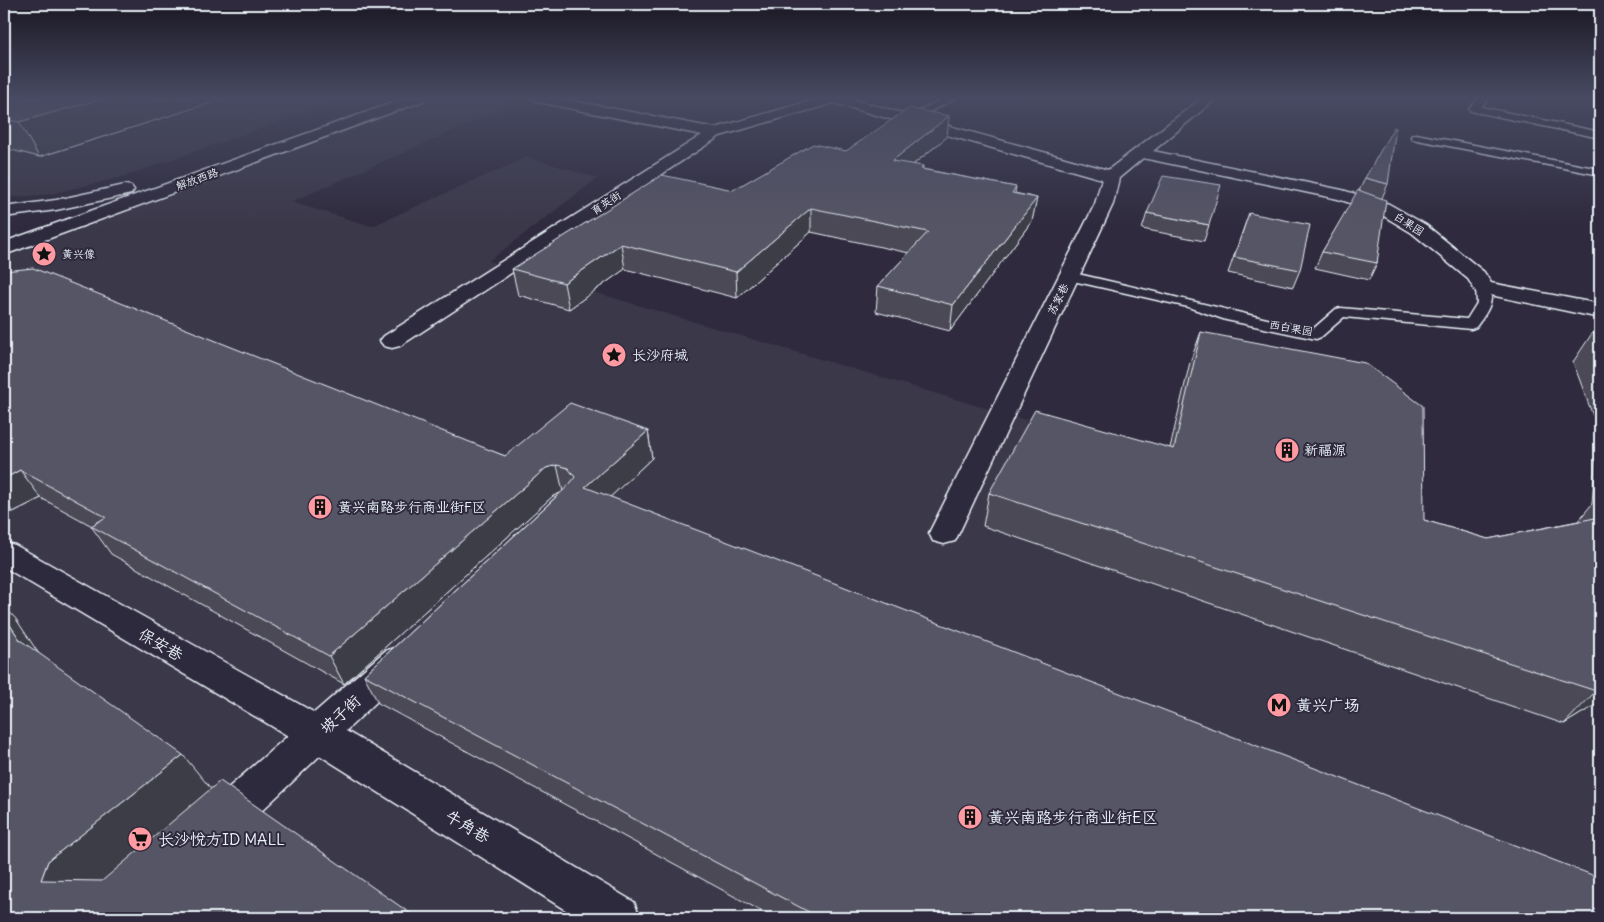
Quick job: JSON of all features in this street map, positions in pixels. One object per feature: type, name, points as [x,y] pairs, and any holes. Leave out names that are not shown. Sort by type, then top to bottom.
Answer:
[{"type":"street","name":"解放西路","points":[[4,234],[268,141]]},
{"type":"street","name":"解放西路","points":[[4,249],[300,141]]},
{"type":"street","name":"育英街","points":[[392,341],[703,141]]},
{"type":"street","points":[[987,141],[1112,176],[1155,141]]},
{"type":"street","name":"白果园","points":[[1140,153],[1333,193],[1383,208],[1419,230],[1477,276],[1483,288]]},
{"type":"street","name":"苏家巷","points":[[944,533],[1104,204],[1112,176]]},
{"type":"street","points":[[4,212],[73,202],[151,183]]},
{"type":"street","points":[[1483,288],[1600,312]]},
{"type":"street","name":"保安巷","points":[[4,553],[318,734]]},
{"type":"street","name":"坡子街","points":[[191,848],[419,640]]},
{"type":"street","name":"牛角巷","points":[[318,734],[618,918]]},
{"type":"lane","points":[[1437,141],[1600,172]]},
{"type":"lane","name":"西白果园","points":[[1069,276],[1192,304],[1226,315],[1316,334],[1341,312],[1471,324],[1484,304],[1483,288]]},
{"type":"shaded area","points":[[4,141],[225,141],[119,178],[50,194],[4,198]]},
{"type":"shaded area","points":[[310,141],[430,141],[291,202],[372,226],[527,157],[598,178],[489,261],[1600,590],[1600,918],[4,918],[4,254]]},
{"type":"building","points":[[861,141],[917,141],[892,161],[923,166],[921,169],[1016,187],[1012,193],[1037,198],[953,305],[878,286],[928,232],[811,208],[736,272],[621,244],[564,283],[512,269],[662,175],[733,190],[813,144],[846,151]]},
{"type":"building","points":[[1386,141],[1394,141],[1388,184],[1365,178]]},
{"type":"building","points":[[1163,176],[1221,185],[1209,225],[1147,213]]},
{"type":"building","points":[[1358,190],[1386,200],[1377,263],[1322,252]]},
{"type":"building","points":[[1249,213],[1310,225],[1300,270],[1234,257]]},
{"type":"building","points":[[33,268],[505,456],[570,403],[648,431],[585,487],[1600,878],[1600,918],[820,918],[364,675],[569,485],[575,477],[568,468],[557,465],[546,468],[329,656],[91,526],[106,517],[20,470],[4,479],[4,271]]},
{"type":"building","points":[[1201,332],[1365,363],[1423,406],[1424,520],[1488,539],[1600,517],[1600,688],[1596,691],[989,493],[1035,410],[1174,449]]},
{"type":"building","points":[[1593,332],[1600,333],[1600,348]]},
{"type":"building","name":"长沙悦方ID MALL","points":[[4,616],[20,640],[183,755],[48,861],[41,880],[102,881],[220,781],[417,918],[4,918]]},
{"type":"place","name":"黄兴像","points":[[44,254]]},
{"type":"place","name":"长沙府城","points":[[614,355]]},
{"type":"place","name":"新福源","points":[[1287,450]]},
{"type":"place","name":"黄兴南路步行商业街F区","points":[[320,507]]},
{"type":"place","name":"黄兴广场","points":[[1279,705]]},
{"type":"place","name":"黄兴南路步行商业街E区","points":[[970,817]]},
{"type":"place","name":"长沙悦方ID MALL","points":[[140,839]]}]
